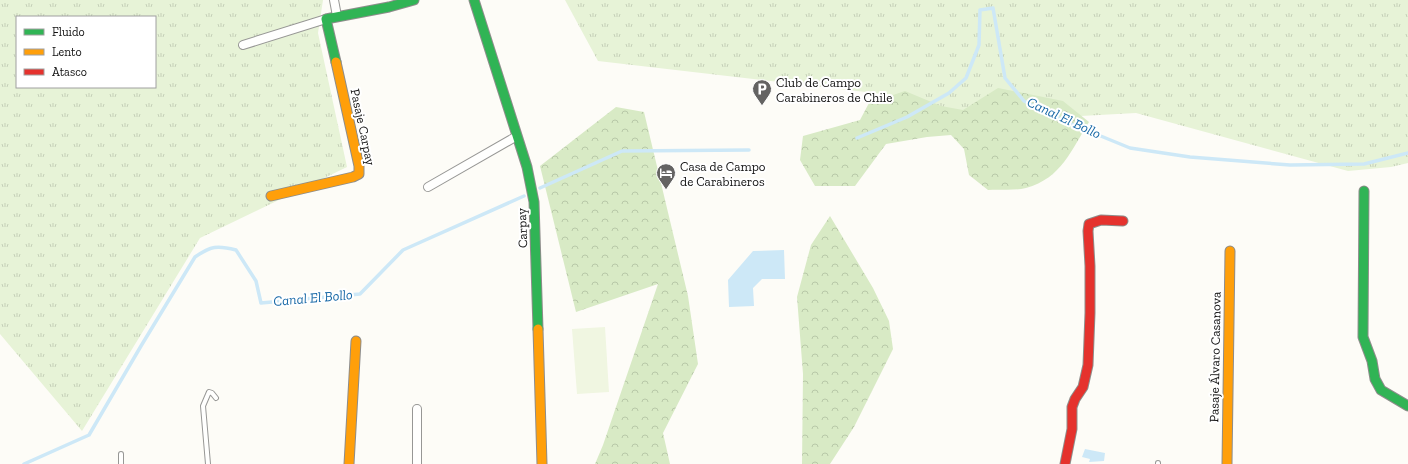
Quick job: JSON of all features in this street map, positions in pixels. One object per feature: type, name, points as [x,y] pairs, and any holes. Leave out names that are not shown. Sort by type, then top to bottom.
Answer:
[{"type":"street","points":[[334,0],[337,16]]},
{"type":"street","points":[[243,45],[337,16],[389,7],[414,0]]},
{"type":"street","name":"Carpay","points":[[474,0],[527,167],[534,202],[542,464]]},
{"type":"street","name":"Pasaje Carpay","points":[[271,196],[353,177],[359,174],[359,166],[326,19]]},
{"type":"street","points":[[428,187],[517,136]]},
{"type":"street","points":[[1364,190],[1363,337],[1372,361],[1375,379],[1381,390],[1408,406]]},
{"type":"street","points":[[1065,464],[1072,429],[1072,407],[1075,399],[1083,387],[1088,365],[1090,313],[1089,224],[1095,220],[1105,219],[1122,221]]},
{"type":"street","name":"Pasaje Álvaro Casanova","points":[[1226,464],[1230,251]]},
{"type":"street","points":[[349,464],[356,341]]},
{"type":"street","points":[[417,410],[417,464]]},
{"type":"lane","points":[[208,464],[202,406],[208,392],[212,393],[216,398]]},
{"type":"lane","points":[[121,454],[121,464]]},
{"type":"green space","points":[[0,0],[323,0],[318,33],[347,167],[200,238],[82,431],[0,334]]},
{"type":"green space","points":[[565,0],[1408,0],[1408,163],[1391,167],[1348,171],[1136,113],[954,123],[900,96],[598,61]]},
{"type":"green space","points":[[998,88],[1063,101],[1089,122],[1071,153],[1057,170],[1038,183],[1026,188],[1012,190],[988,190],[969,175],[964,149],[951,135],[927,137],[886,144],[855,186],[815,186],[800,160],[803,136],[860,120],[869,103],[905,91],[941,106],[963,110]]},
{"type":"green space","points":[[616,107],[644,112],[688,296],[698,364],[663,433],[670,464],[595,464],[603,445],[658,284],[576,312],[540,166]]},
{"type":"green space","points":[[830,216],[873,288],[889,321],[893,349],[854,427],[830,464],[802,464],[803,374],[797,297],[811,245]]},
{"type":"green space","points":[[605,327],[609,392],[577,394],[572,329]]},
{"type":"water","points":[[784,250],[785,279],[762,279],[753,288],[754,306],[729,307],[728,280],[753,251]]},
{"type":"water","points":[[1085,449],[1105,453],[1104,461],[1089,462],[1090,459],[1082,457]]},
{"type":"waterway","name":"Canal El Bollo","points":[[857,138],[907,117],[949,93],[966,78],[979,45],[980,10],[993,8],[1005,78],[1024,101],[1069,123],[1130,148],[1190,157],[1290,165],[1364,164],[1408,153]]},
{"type":"waterway","name":"Canal El Bollo","points":[[540,188],[622,151],[749,150]]},
{"type":"waterway","name":"Canal El Bollo","points":[[24,464],[89,435],[195,257],[205,251],[219,247],[236,250],[256,281],[261,303],[360,294],[403,250],[524,196]]},
{"type":"traffic: fast","points":[[336,62],[326,19],[389,7],[414,0]]},
{"type":"traffic: fast","points":[[474,0],[527,167],[534,202],[538,329]]},
{"type":"traffic: fast","points":[[1364,191],[1363,337],[1372,361],[1375,379],[1381,390],[1408,406]]},
{"type":"traffic: slow","points":[[271,196],[353,177],[359,174],[359,166],[336,62]]},
{"type":"traffic: slow","points":[[1227,464],[1230,251]]},
{"type":"traffic: slow","points":[[538,329],[542,464]]},
{"type":"traffic: slow","points":[[349,464],[356,341]]},
{"type":"traffic: jam","points":[[1065,464],[1072,429],[1072,407],[1075,399],[1083,387],[1088,365],[1090,313],[1089,224],[1101,220],[1123,221]]},
{"type":"place","name":"Club de Campo Carabineros de Chile","points":[[762,106]]},
{"type":"place","name":"Casa de Campo de Carabineros","points":[[666,190]]}]
